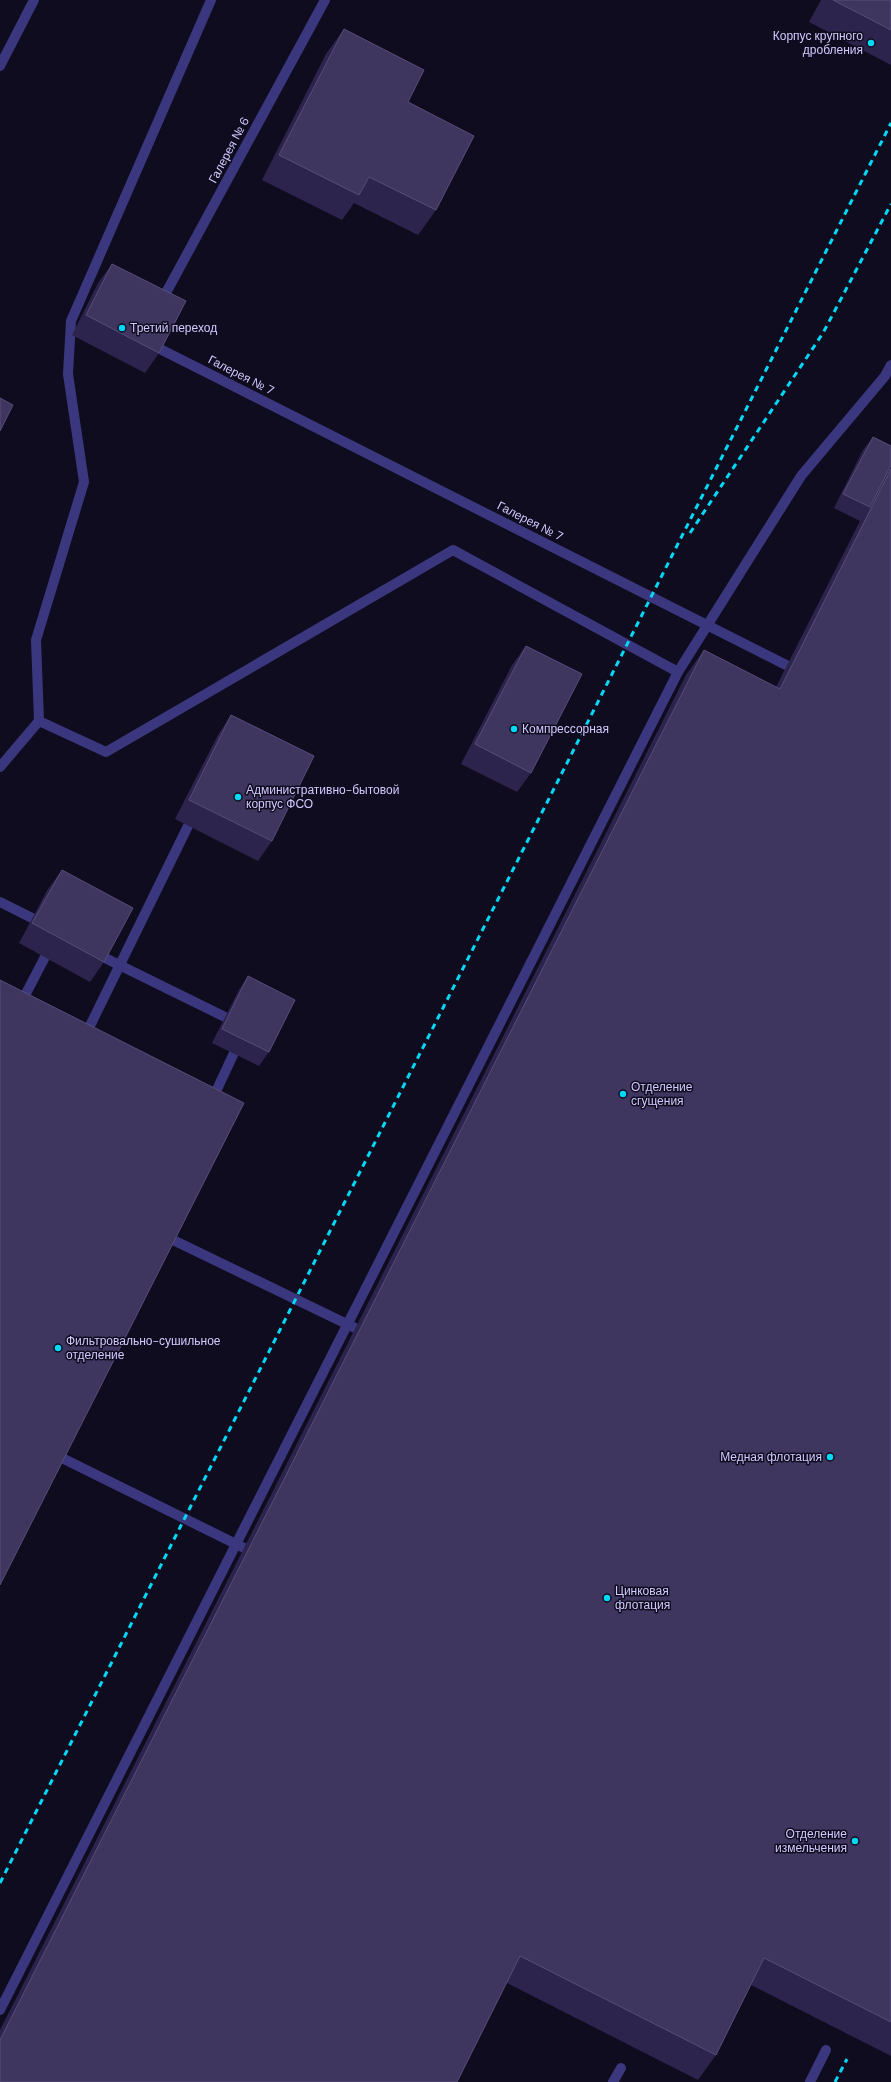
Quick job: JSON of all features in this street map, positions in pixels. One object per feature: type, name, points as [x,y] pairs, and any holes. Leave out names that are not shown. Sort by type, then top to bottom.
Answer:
[{"type":"street","points":[[0,66],[34,0]]},
{"type":"street","points":[[0,767],[39,721],[36,640],[84,482],[68,374],[70,321],[211,0]]},
{"type":"street","name":"Галерея № 6","points":[[155,313],[325,0]]},
{"type":"street","name":"Галерея № 7","points":[[158,348],[806,675]]},
{"type":"street","points":[[0,2010],[678,672],[801,476],[888,376],[891,365]]},
{"type":"street","points":[[39,721],[106,752],[453,550],[678,672]]},
{"type":"street","points":[[81,1045],[188,826]]},
{"type":"street","points":[[0,902],[32,918]]},
{"type":"street","points":[[16,1013],[44,957]]},
{"type":"street","points":[[103,957],[225,1017]]},
{"type":"street","points":[[208,1109],[234,1053]]},
{"type":"street","points":[[170,1239],[355,1328]]},
{"type":"street","points":[[60,1457],[244,1548]]},
{"type":"street","points":[[810,2082],[826,2050]]},
{"type":"street","points":[[613,2082],[621,2068]]},
{"type":"building","points":[[833,0],[891,0],[891,30]]},
{"type":"building","points":[[344,29],[424,70],[408,102],[474,136],[436,210],[369,177],[359,195],[279,155]]},
{"type":"building","points":[[112,264],[186,301],[159,353],[86,315]]},
{"type":"building","points":[[0,398],[13,405],[0,431]]},
{"type":"building","points":[[873,437],[891,446],[891,465],[870,507],[843,494]]},
{"type":"building","points":[[891,469],[891,2022],[764,1958],[716,2055],[520,1956],[457,2082],[0,2082],[0,2040],[704,650],[780,689]]},
{"type":"building","name":"Компрессорная","points":[[526,646],[582,674],[531,773],[475,744]]},
{"type":"building","name":"Административно-бытовой корпус ФСО","points":[[231,715],[314,756],[272,841],[189,800]]},
{"type":"building","points":[[62,870],[133,908],[104,962],[32,923]]},
{"type":"building","points":[[248,976],[295,1000],[269,1052],[222,1029]]},
{"type":"building","name":"Фильтровально-сушильное отделение","points":[[0,980],[244,1103],[0,1585]]},
{"type":"railway","points":[[0,1883],[891,123]]},
{"type":"railway","points":[[690,533],[823,333],[891,204]]},
{"type":"railway","points":[[835,2082],[847,2059]]},
{"type":"place","name":"Корпус крупного дробления","points":[[871,43]]},
{"type":"place","name":"Третий переход","points":[[122,328]]},
{"type":"place","name":"Компрессорная","points":[[514,729]]},
{"type":"place","name":"Административно-бытовой корпус ФСО","points":[[238,797]]},
{"type":"place","name":"Отделение сгущения","points":[[623,1094]]},
{"type":"place","name":"Фильтровально-сушильное отделение","points":[[58,1348]]},
{"type":"place","name":"Медная флотация","points":[[830,1457]]},
{"type":"place","name":"Цинковая флотация","points":[[607,1598]]},
{"type":"place","name":"Отделение измельчения","points":[[855,1841]]}]
